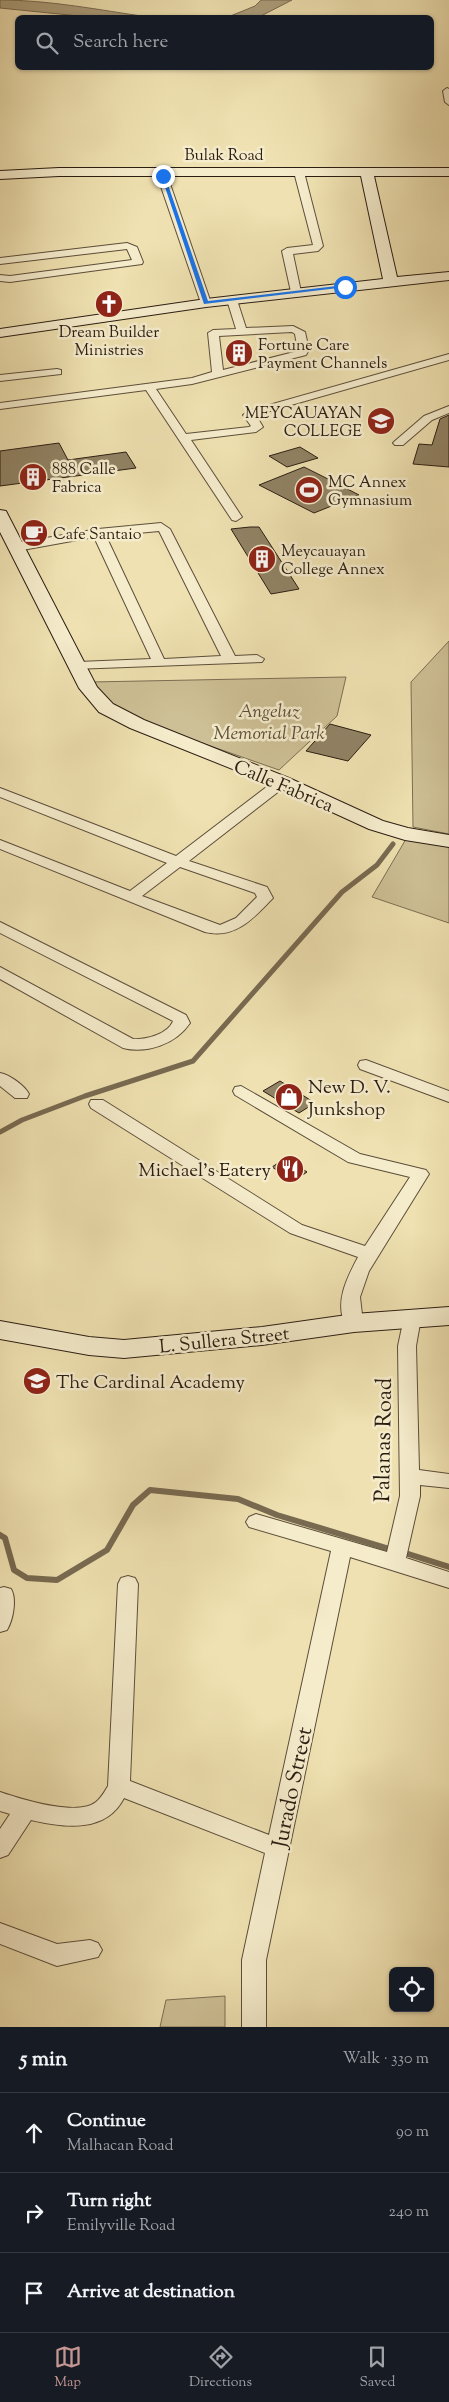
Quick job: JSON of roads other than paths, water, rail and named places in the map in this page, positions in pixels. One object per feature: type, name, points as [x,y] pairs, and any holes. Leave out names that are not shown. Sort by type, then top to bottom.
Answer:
[{"type":"street","points":[[447,91],[449,102]]},
{"type":"street","points":[[161,172],[206,303]]},
{"type":"street","name":"Bulak Road","points":[[0,175],[161,172],[449,172]]},
{"type":"street","points":[[296,292],[287,251],[318,246],[299,172]]},
{"type":"street","points":[[367,172],[392,282]]},
{"type":"street","points":[[0,261],[127,246],[132,247],[138,262],[10,279],[0,278]]},
{"type":"street","points":[[0,333],[206,303],[449,276]]},
{"type":"street","points":[[232,300],[242,331]]},
{"type":"street","points":[[0,406],[192,381],[218,373],[294,356],[304,350],[300,332],[297,330],[212,333],[218,373]]},
{"type":"street","points":[[182,438],[252,430],[257,427],[249,416],[252,413],[449,357]]},
{"type":"street","points":[[0,378],[57,372]]},
{"type":"street","points":[[150,387],[236,517]]},
{"type":"street","points":[[399,444],[428,418],[449,409]]},
{"type":"street","name":"Calle Fabrica","points":[[0,515],[96,699],[119,716],[282,782],[386,828],[449,841]]},
{"type":"street","points":[[16,547],[98,533],[156,526],[164,529],[230,660]]},
{"type":"street","points":[[98,533],[159,662]]},
{"type":"street","points":[[78,666],[257,659]]},
{"type":"street","points":[[130,898],[282,782]]},
{"type":"street","points":[[0,792],[178,862],[262,890],[265,898],[231,930],[211,929],[130,898],[0,844]]},
{"type":"street","points":[[0,927],[180,1018],[182,1023],[177,1029],[151,1043],[129,1044],[0,972]]},
{"type":"street","points":[[366,1065],[449,1097]]},
{"type":"street","points":[[0,1078],[21,1094]]},
{"type":"street","points":[[241,1091],[354,1158],[420,1174],[418,1180],[369,1254],[352,1291],[354,1324]]},
{"type":"street","points":[[97,1104],[296,1230],[369,1254]]},
{"type":"street","name":"L. Sullera Street","points":[[0,1330],[89,1346],[124,1349],[262,1336],[412,1318],[449,1316]]},
{"type":"street","name":"Palanas Road","points":[[397,1554],[410,1496],[408,1346],[412,1318]]},
{"type":"street","points":[[411,1477],[449,1481]]},
{"type":"street","points":[[256,1522],[342,1548],[397,1554],[449,1580]]},
{"type":"street","name":"Jurado Street","points":[[254,2027],[254,1960],[342,1548]]},
{"type":"street","points":[[0,1801],[25,1810],[58,1816],[97,1814],[105,1808],[119,1786],[128,1584]]},
{"type":"street","points":[[0,1624],[4,1595]]},
{"type":"street","points":[[119,1786],[278,1848]]},
{"type":"street","points":[[0,1848],[25,1810]]},
{"type":"street","points":[[0,1933],[57,1955],[90,1950]]},
{"type":"waterway","points":[[0,1132],[22,1120],[85,1096],[193,1061],[342,892],[377,865],[393,844]]},
{"type":"waterway","points":[[0,1535],[5,1538],[14,1570],[27,1578],[57,1580],[107,1550],[133,1505],[150,1490],[238,1499],[277,1515],[393,1550]]},
{"type":"waterway","points":[[402,1552],[449,1567]]},
{"type":"place","name":"Dream Builder Ministries","points":[[109,304]]},
{"type":"place","name":"Fortune Care Payment Channels","points":[[239,353]]},
{"type":"place","name":"MEYCAUAYAN COLLEGE","points":[[381,421]]},
{"type":"place","name":"888 Calle Fabrica","points":[[33,477]]},
{"type":"place","name":"MC Annex Gymnasium","points":[[309,490]]},
{"type":"place","name":"Cafe Santaio","points":[[34,533]]},
{"type":"place","name":"Meycauayan College Annex","points":[[262,559]]},
{"type":"place","name":"New D. V. Junkshop","points":[[289,1097]]},
{"type":"place","name":"Michael's Eatery","points":[[290,1169]]},
{"type":"place","name":"The Cardinal Academy","points":[[37,1381]]},
{"type":"park label","name":"Angeluz Memorial Park","points":[[269,721]]}]
